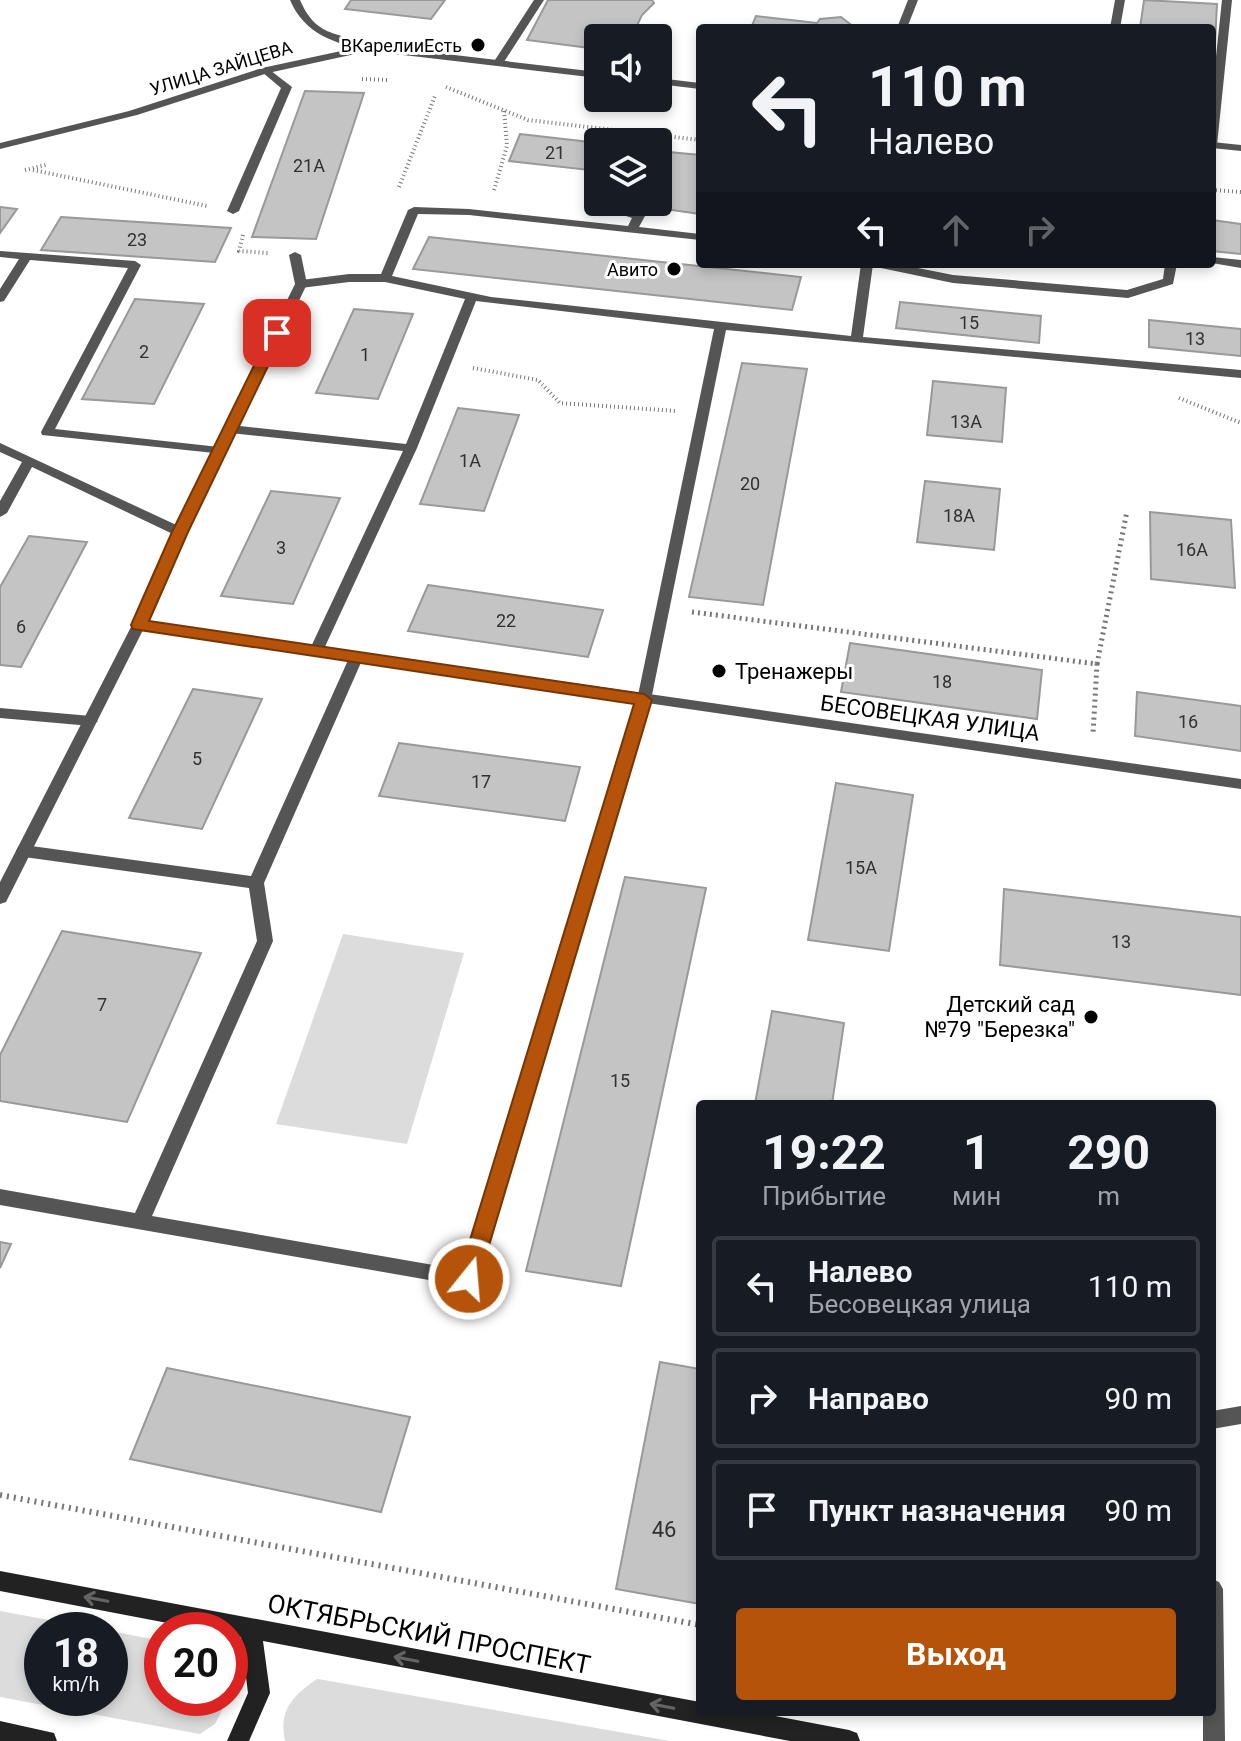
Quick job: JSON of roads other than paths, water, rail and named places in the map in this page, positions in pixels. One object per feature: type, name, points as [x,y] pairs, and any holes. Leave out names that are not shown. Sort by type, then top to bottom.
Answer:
[{"type":"main road","name":"ОКТЯБРЬСКИЙ ПРОСПЕКТ","points":[[0,1581],[696,1713]]},
{"type":"main road","points":[[238,1741],[259,1693],[251,1630]]},
{"type":"main road","name":"ОКТЯБРЬСКИЙ ПРОСПЕКТ","points":[[714,1716],[849,1741]]},
{"type":"main road","points":[[0,1732],[46,1741]]},
{"type":"street","points":[[295,0],[298,9],[325,37],[369,48]]},
{"type":"street","points":[[498,63],[539,0]]},
{"type":"street","points":[[904,24],[913,0]]},
{"type":"street","points":[[1116,24],[1120,0]]},
{"type":"street","points":[[1216,106],[1227,0]]},
{"type":"street","name":"УЛИЦА ЗАЙЦЕВА","points":[[0,146],[133,113],[266,70],[369,48],[584,73]]},
{"type":"street","points":[[233,211],[287,87],[266,70]]},
{"type":"street","points":[[672,83],[696,86]]},
{"type":"street","points":[[1216,145],[1241,148]]},
{"type":"street","points":[[385,278],[414,210],[467,208],[696,237]]},
{"type":"street","points":[[632,230],[639,216]]},
{"type":"street","points":[[0,254],[135,265],[47,432],[219,451]]},
{"type":"street","points":[[0,898],[139,625],[180,532],[301,284],[295,255]]},
{"type":"street","points":[[0,298],[27,256]]},
{"type":"street","points":[[1216,261],[1241,264]]},
{"type":"street","points":[[856,340],[866,268]]},
{"type":"street","points":[[900,268],[953,279],[1128,294],[1169,281],[1171,268]]},
{"type":"street","points":[[953,279],[954,268]]},
{"type":"street","points":[[301,284],[349,278],[385,278],[471,299],[856,340],[1241,374]]},
{"type":"street","points":[[316,651],[411,448],[471,299]]},
{"type":"street","points":[[0,1197],[469,1279],[644,700],[721,326]]},
{"type":"street","points":[[230,429],[411,448]]},
{"type":"street","points":[[0,447],[180,532]]},
{"type":"street","points":[[0,513],[29,461]]},
{"type":"street","name":"БЕСОВЕЦКАЯ УЛИЦА","points":[[139,625],[1241,784]]},
{"type":"street","points":[[140,1222],[265,941],[256,883],[356,658]]},
{"type":"street","points":[[0,713],[91,721]]},
{"type":"street","points":[[24,851],[256,883]]},
{"type":"street","points":[[1216,1419],[1241,1415]]},
{"type":"street","points":[[1214,1716],[1214,1741]]},
{"type":"place","name":"ВКарелииЕсть","points":[[478,45]]},
{"type":"place","name":"Авито","points":[[674,269]]},
{"type":"place","name":"Тренажеры","points":[[719,671]]},
{"type":"place","name":"Детский сад №79 \"Березка\"","points":[[1091,1017]]}]
